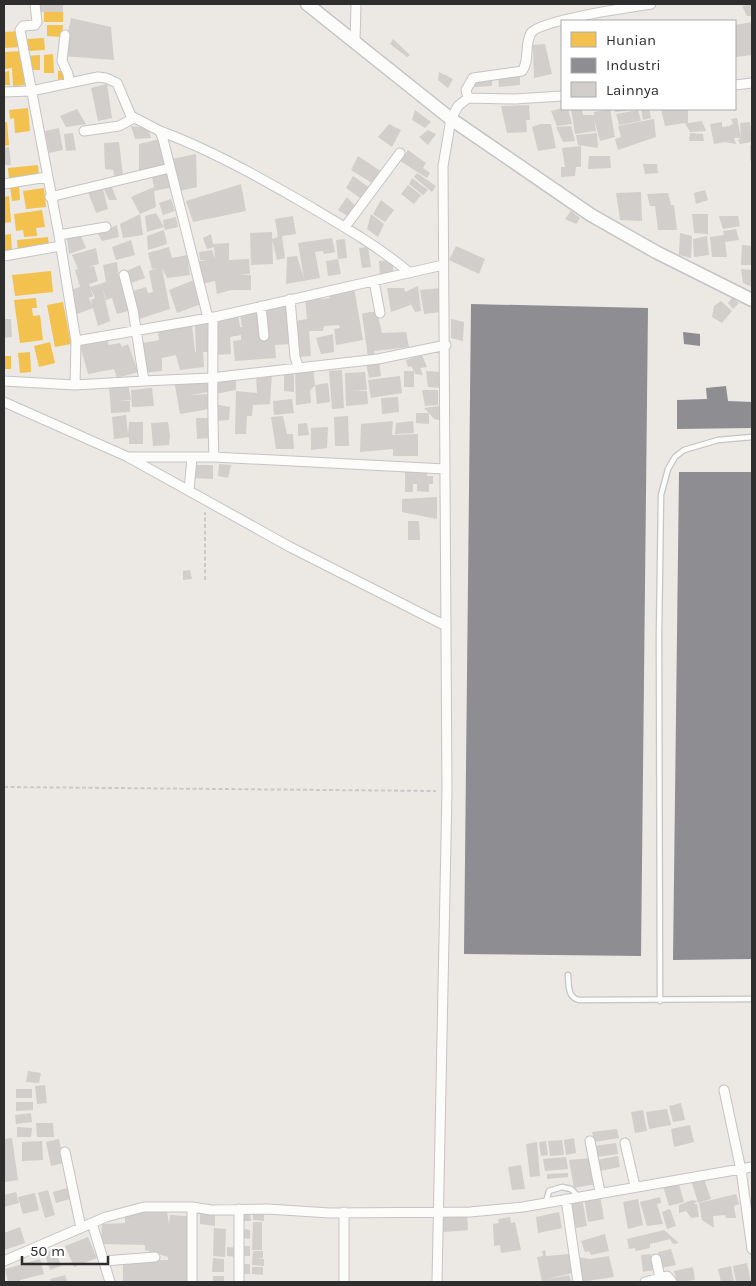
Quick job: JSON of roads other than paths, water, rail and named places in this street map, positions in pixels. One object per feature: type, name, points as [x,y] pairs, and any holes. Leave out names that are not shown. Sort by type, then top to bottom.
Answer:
[{"type":"main road","points":[[307,4],[355,41],[450,121],[591,215],[656,252],[752,300]]},
{"type":"street","points":[[35,4],[37,22],[35,25],[23,26],[20,30],[50,197],[61,246],[76,342],[75,386]]},
{"type":"street","points":[[355,41],[356,4]]},
{"type":"street","points":[[564,20],[651,4]]},
{"type":"street","points":[[468,98],[466,90],[473,78],[522,71],[525,65],[530,35],[540,27],[561,21]]},
{"type":"street","points":[[65,35],[62,61],[68,74],[69,82]]},
{"type":"street","points":[[4,92],[31,91],[98,77],[112,80],[117,83],[128,111],[134,118],[219,156],[345,227],[410,273]]},
{"type":"street","points":[[736,84],[752,83]]},
{"type":"street","points":[[437,1282],[447,791],[446,345],[443,265],[443,166],[446,137],[450,121],[458,106],[468,98],[515,100],[561,96]]},
{"type":"street","points":[[84,131],[119,126],[134,118]]},
{"type":"street","points":[[160,131],[210,318],[214,354],[211,378],[214,457]]},
{"type":"street","points":[[345,227],[400,153]]},
{"type":"street","points":[[50,197],[170,168]]},
{"type":"street","points":[[4,184],[47,177]]},
{"type":"street","points":[[59,235],[106,227]]},
{"type":"street","points":[[4,256],[61,246]]},
{"type":"street","points":[[76,342],[210,318],[443,265]]},
{"type":"street","points":[[124,275],[130,294],[144,381]]},
{"type":"street","points":[[374,281],[380,313]]},
{"type":"street","points":[[290,299],[295,357],[298,366]]},
{"type":"street","points":[[261,306],[264,336]]},
{"type":"street","points":[[4,381],[75,386],[211,378],[298,366],[378,359],[446,345]]},
{"type":"street","points":[[4,402],[128,457],[290,547],[446,626]]},
{"type":"street","points":[[128,457],[214,457],[445,469]]},
{"type":"street","points":[[189,491],[192,457]]},
{"type":"street","points":[[724,1090],[741,1170],[752,1249]]},
{"type":"street","points":[[590,1141],[600,1192]]},
{"type":"street","points":[[625,1143],[636,1186]]},
{"type":"street","points":[[65,1152],[81,1228]]},
{"type":"street","points":[[4,1261],[92,1223],[144,1207],[437,1214],[499,1210],[752,1167]]},
{"type":"street","points":[[566,1199],[578,1282]]},
{"type":"street","points":[[192,1207],[192,1282]]},
{"type":"street","points":[[239,1209],[239,1282]]},
{"type":"street","points":[[344,1212],[344,1282]]},
{"type":"street","points":[[92,1223],[110,1282]]},
{"type":"street","points":[[104,1261],[154,1257]]},
{"type":"street","points":[[656,1260],[660,1278]]},
{"type":"street","points":[[645,1282],[667,1276],[672,1282]]},
{"type":"lane","points":[[660,1001],[659,625],[662,495],[668,469],[675,457],[684,450],[718,440],[752,437]]},
{"type":"lane","points":[[568,975],[570,994],[576,999],[660,1001],[752,999]]},
{"type":"lane","points":[[546,1203],[549,1191],[556,1188],[571,1189],[578,1196]]}]
